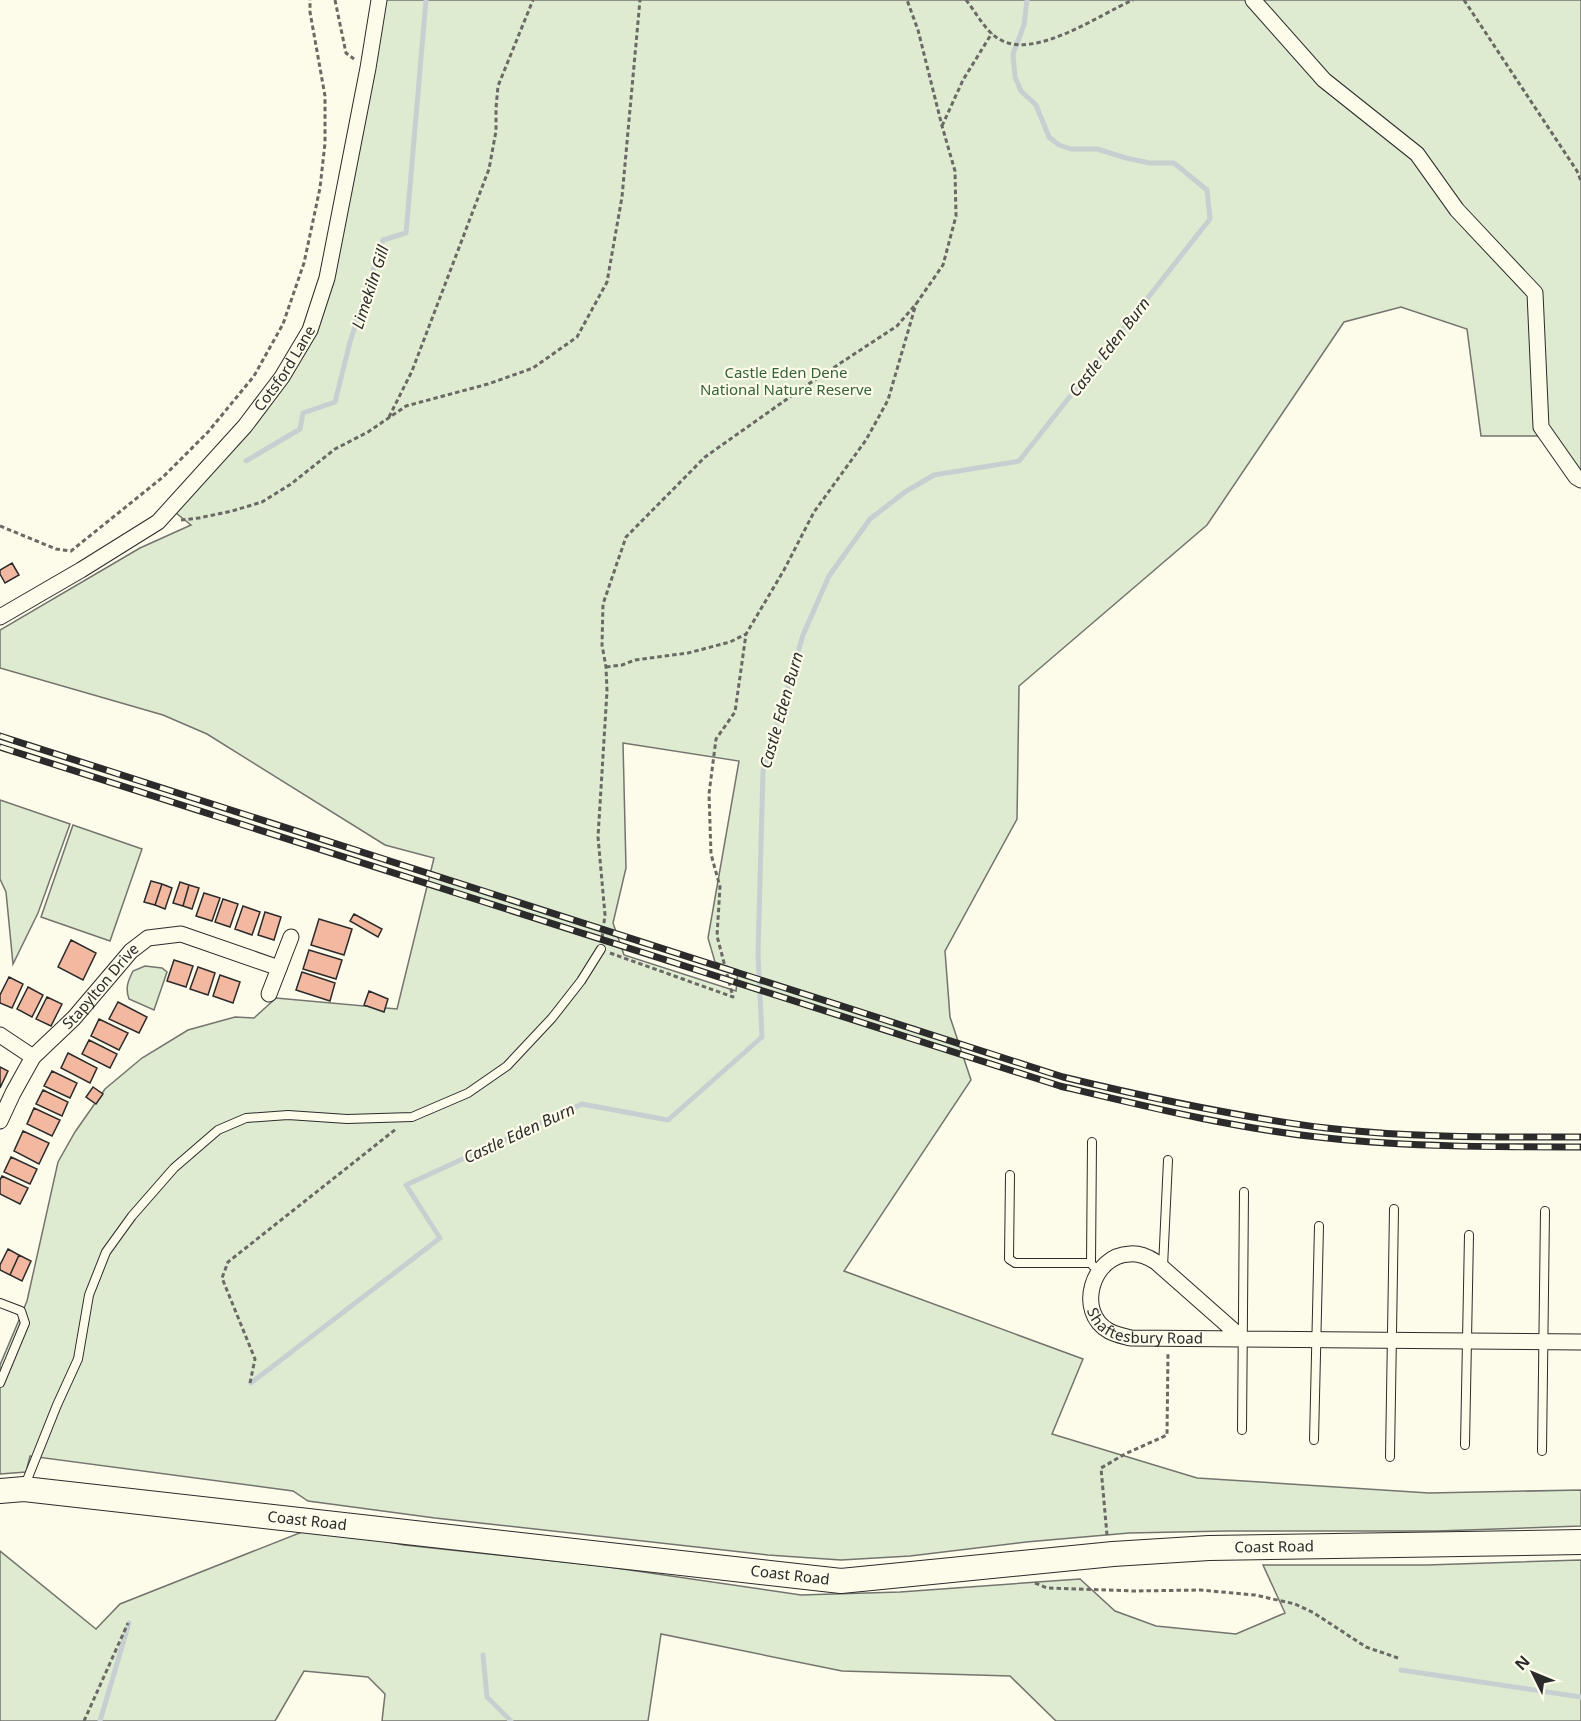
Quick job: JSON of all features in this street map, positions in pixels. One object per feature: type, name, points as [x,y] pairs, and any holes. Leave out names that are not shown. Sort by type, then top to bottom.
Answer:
[{"type":"main road","name":"Coast Road","points":[[8,1490],[841,1581],[1023,1562],[1209,1548],[1581,1542]]},
{"type":"street","name":"Cotsford Lane","points":[[0,617],[158,522],[245,426],[282,377],[310,330],[327,278],[369,68],[379,0]]},
{"type":"street","points":[[1253,0],[1324,80],[1418,154],[1457,210],[1535,293],[1541,428],[1576,477],[1581,480]]},
{"type":"street","name":"Stapylton Drive","points":[[0,1121],[33,1057],[74,1018],[131,951],[148,938],[181,934],[279,968]]},
{"type":"street","points":[[269,994],[291,937]]},
{"type":"street","points":[[0,1035],[33,1057]]},
{"type":"street","name":"Shaftesbury Road","points":[[1242,1338],[1163,1267],[1145,1256],[1128,1253],[1103,1266],[1094,1268],[1090,1299],[1093,1312],[1100,1324],[1107,1330],[1131,1338],[1581,1342]]},
{"type":"lane","points":[[8,1490],[57,1405],[78,1359],[89,1294],[106,1252],[132,1216],[174,1168],[218,1130],[246,1118],[288,1115],[347,1119],[412,1117],[468,1093],[507,1066],[552,1018],[581,981],[601,949]]},
{"type":"lane","points":[[1010,1174],[1009,1259],[1015,1263],[1094,1268],[1092,1142]]},
{"type":"lane","points":[[1163,1267],[1168,1160]]},
{"type":"lane","points":[[1242,1430],[1244,1192]]},
{"type":"lane","points":[[1390,1457],[1394,1209]]},
{"type":"lane","points":[[1542,1451],[1545,1211]]},
{"type":"lane","points":[[1314,1440],[1319,1226]]},
{"type":"lane","points":[[1465,1445],[1469,1235]]},
{"type":"lane","points":[[0,1303],[21,1311],[25,1323],[0,1383]]},
{"type":"path","points":[[0,526],[56,549],[71,551],[163,477],[208,432],[254,376],[283,324],[304,263],[320,188],[325,143],[325,96],[310,12],[310,0]]},
{"type":"path","points":[[335,0],[346,53],[369,68]]},
{"type":"path","points":[[388,418],[412,371],[489,170],[496,131],[498,86],[533,0]]},
{"type":"path","points":[[158,522],[199,518],[262,502],[335,449],[368,432],[406,406],[488,384],[533,368],[577,337],[607,282],[622,197],[640,0]]},
{"type":"path","points":[[908,0],[955,171],[956,216],[942,265],[916,304],[897,326],[804,387],[705,457],[626,537],[603,604],[602,645],[607,691],[598,837],[605,915],[601,949],[732,997],[717,936],[720,887],[711,854],[709,794],[716,740],[735,712],[746,634],[784,570],[814,512],[866,440],[888,400],[916,304]]},
{"type":"path","points":[[966,0],[999,39],[1008,43],[1026,44],[1055,38],[1133,0]]},
{"type":"path","points":[[1464,0],[1577,171],[1581,181]]},
{"type":"path","points":[[942,126],[963,80],[992,33]]},
{"type":"path","points":[[606,667],[622,665],[635,660],[688,653],[730,642],[746,634]]},
{"type":"path","points":[[250,1383],[255,1359],[222,1278],[228,1262],[412,1117]]},
{"type":"path","points":[[1107,1538],[1101,1468],[1167,1435],[1168,1338]]},
{"type":"path","points":[[1023,1562],[1034,1582],[1047,1588],[1135,1591],[1200,1590],[1255,1595],[1295,1604],[1314,1613],[1366,1647],[1398,1658]]},
{"type":"path","points":[[84,1721],[128,1623]]},
{"type":"green space","name":"Castle Eden Dene National Nature Reserve","points":[[379,0],[1581,0],[1581,480],[1547,436],[1481,436],[1467,329],[1401,307],[1344,322],[1207,525],[1019,686],[1017,819],[945,951],[950,1017],[971,1080],[844,1271],[1083,1359],[1052,1434],[1197,1478],[1429,1493],[1581,1490],[1581,1526],[1437,1531],[1129,1533],[1026,1542],[910,1556],[841,1560],[768,1555],[435,1518],[308,1501],[293,1491],[30,1456],[26,1472],[0,1474],[0,1365],[27,1301],[58,1162],[75,1132],[105,1089],[142,1058],[188,1030],[235,1017],[254,1018],[276,998],[397,1009],[434,858],[385,845],[207,734],[163,715],[0,668],[0,630],[140,548],[191,525],[171,509],[213,464],[310,330]],"holes":[[[623,743],[739,761],[708,938],[715,962],[738,970],[736,991],[624,955],[613,923],[626,868]]]},
{"type":"green space","points":[[0,800],[70,824],[38,913],[13,964],[6,892],[0,879]]},
{"type":"green space","points":[[73,825],[142,849],[110,941],[41,917]]},
{"type":"green space","points":[[145,966],[162,968],[167,972],[154,1010],[129,999],[127,991],[133,971]]},
{"type":"green space","points":[[312,1528],[404,1545],[602,1566],[801,1595],[900,1592],[1080,1579],[1115,1611],[1156,1626],[1236,1634],[1285,1613],[1263,1565],[1427,1565],[1581,1560],[1581,1721],[1056,1721],[1010,1676],[842,1671],[661,1634],[648,1721],[382,1721],[385,1694],[368,1677],[304,1671],[275,1721],[0,1721],[0,1551],[96,1629],[120,1604]]},
{"type":"building","points":[[12,563],[19,575],[5,583],[0,570]]},
{"type":"building","points":[[151,881],[162,884],[155,905],[144,902]]},
{"type":"building","points":[[180,882],[189,885],[183,906],[173,903]]},
{"type":"building","points":[[162,884],[172,888],[165,909],[155,905]]},
{"type":"building","points":[[189,885],[199,888],[192,909],[183,906]]},
{"type":"building","points":[[204,893],[220,898],[212,921],[196,916]]},
{"type":"building","points":[[223,899],[238,904],[230,927],[215,922]]},
{"type":"building","points":[[243,906],[260,912],[252,935],[235,929]]},
{"type":"building","points":[[265,912],[281,917],[274,940],[258,935]]},
{"type":"building","points":[[354,914],[382,929],[378,937],[350,921]]},
{"type":"building","points":[[319,919],[352,929],[344,955],[311,945]]},
{"type":"building","points":[[71,940],[96,953],[83,980],[58,967]]},
{"type":"building","points":[[309,950],[342,960],[336,979],[303,969]]},
{"type":"building","points":[[174,960],[193,966],[186,987],[167,981]]},
{"type":"building","points":[[198,967],[215,973],[208,995],[190,989]]},
{"type":"building","points":[[302,972],[335,983],[330,1001],[296,990]]},
{"type":"building","points":[[220,975],[240,982],[233,1003],[213,996]]},
{"type":"building","points":[[9,977],[23,984],[12,1008],[0,1003],[0,995]]},
{"type":"building","points":[[28,987],[43,995],[32,1017],[17,1009]]},
{"type":"building","points":[[369,991],[388,999],[384,1012],[364,1005]]},
{"type":"building","points":[[47,997],[62,1004],[51,1026],[36,1019]]},
{"type":"building","points":[[118,1002],[147,1017],[139,1033],[109,1019]]},
{"type":"building","points":[[99,1019],[128,1033],[119,1050],[91,1036]]},
{"type":"building","points":[[89,1040],[117,1054],[110,1068],[82,1054]]},
{"type":"building","points":[[68,1053],[97,1068],[90,1083],[61,1068]]},
{"type":"building","points":[[0,1067],[8,1071],[0,1088]]},
{"type":"building","points":[[52,1071],[77,1083],[70,1098],[44,1086]]},
{"type":"building","points":[[93,1087],[103,1094],[96,1104],[86,1097]]},
{"type":"building","points":[[43,1090],[68,1102],[62,1116],[36,1104]]},
{"type":"building","points":[[34,1108],[60,1120],[52,1136],[27,1124]]},
{"type":"building","points":[[23,1131],[49,1143],[39,1164],[14,1151]]},
{"type":"building","points":[[11,1157],[37,1169],[30,1184],[4,1172]]},
{"type":"building","points":[[2,1176],[28,1188],[20,1204],[0,1194]]},
{"type":"building","points":[[8,1249],[19,1255],[10,1275],[0,1270]]},
{"type":"building","points":[[19,1255],[31,1261],[22,1281],[10,1275]]},
{"type":"waterway","name":"Limekiln Gill","points":[[246,461],[300,429],[303,413],[335,402],[350,342],[383,240],[406,233],[426,0]]},
{"type":"waterway","name":"Castle Eden Burn","points":[[251,1383],[440,1238],[406,1185],[582,1104],[668,1120],[762,1037],[758,954],[763,771],[803,635],[829,576],[870,519],[905,492],[934,475],[1019,461],[1210,219],[1207,190],[1174,163],[1150,163],[1097,149],[1071,149],[1059,145],[1049,137],[1036,105],[1021,91],[1015,77],[1013,54],[1024,25],[1027,0]]},
{"type":"waterway","name":"Castle Eden Burn","points":[[100,1721],[129,1623]]},
{"type":"waterway","points":[[483,1655],[487,1697],[511,1721]]},
{"type":"waterway","points":[[1401,1670],[1581,1697]]},
{"type":"railway","points":[[0,736],[1063,1077],[1194,1106],[1326,1128],[1422,1135],[1581,1137]]},
{"type":"railway","points":[[0,747],[1060,1086],[1226,1123],[1327,1138],[1422,1145],[1581,1147]]}]
